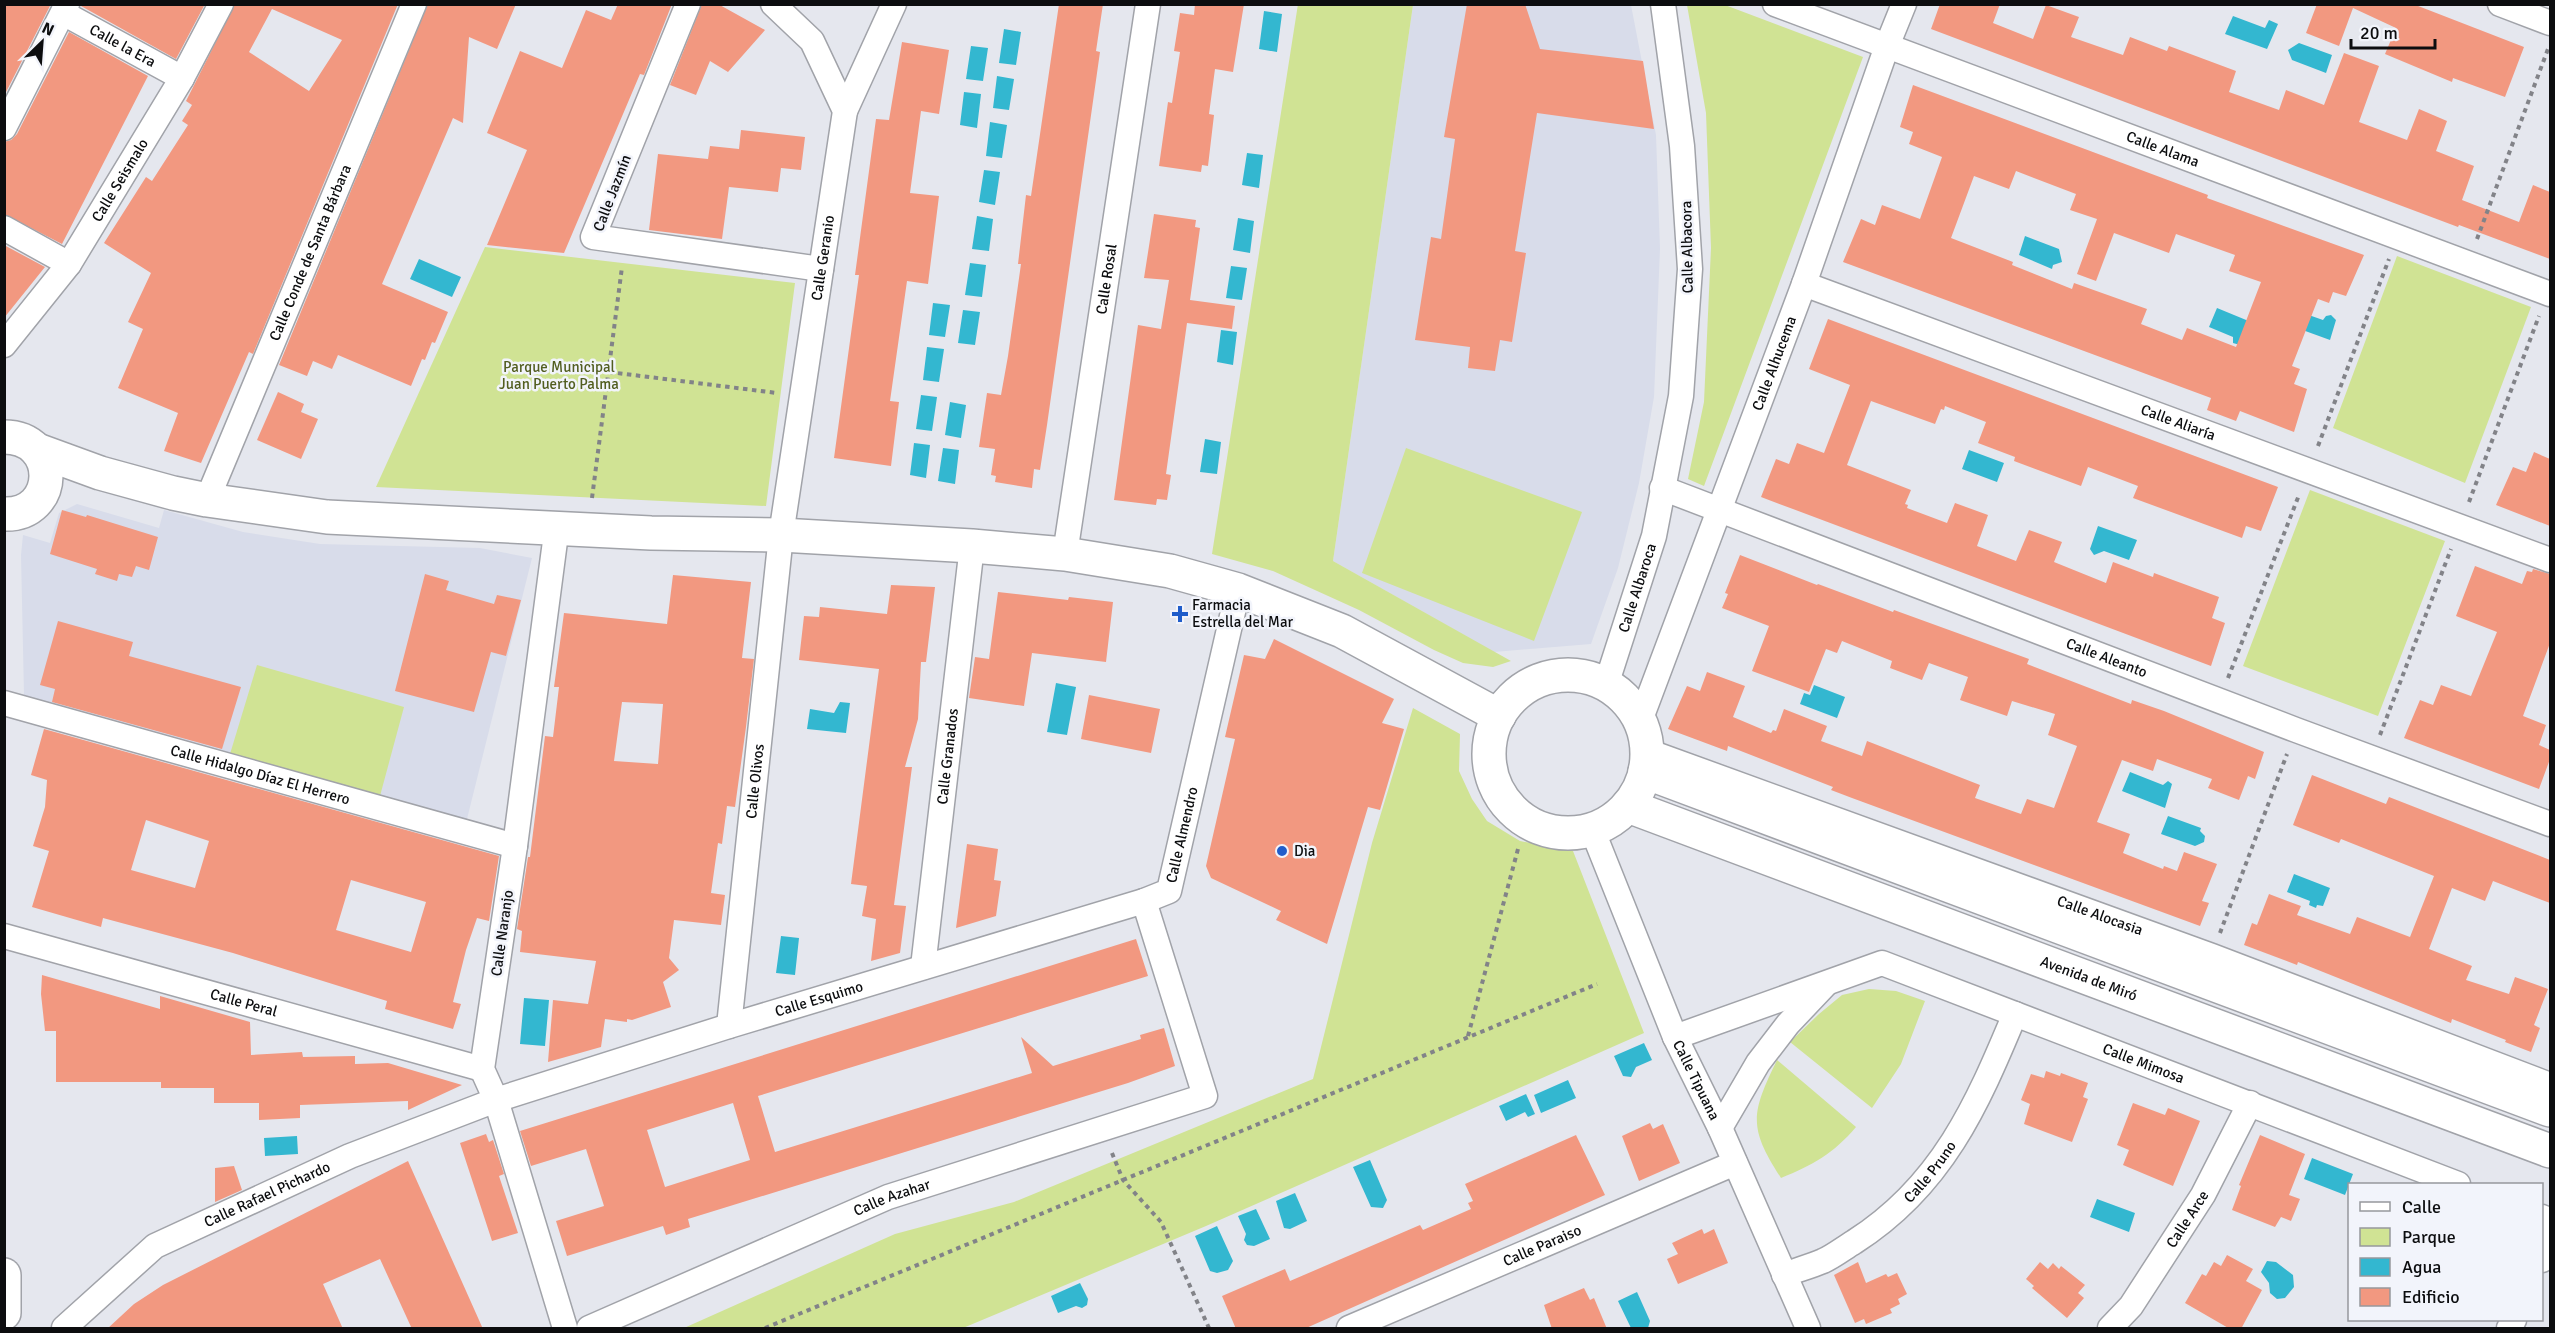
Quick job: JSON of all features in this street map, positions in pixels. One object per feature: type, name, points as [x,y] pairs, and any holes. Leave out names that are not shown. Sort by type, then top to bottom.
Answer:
[{"type":"main road","points":[[4,437],[25,441],[37,450],[147,487],[207,501],[327,517],[557,526],[651,533],[781,535],[972,546],[1065,554],[1170,571],[1238,590],[1342,631],[1499,716]]},
{"type":"main road","points":[[17,513],[46,482],[46,468],[37,450]]},
{"type":"main road","points":[[17,513],[65,479],[100,473]]},
{"type":"main road","points":[[1558,676],[1583,676],[1606,685],[1626,700],[1644,748],[1638,790],[1628,806],[1608,823],[1584,832],[1558,833],[1533,825],[1512,811],[1497,790],[1489,765],[1490,740],[1499,716],[1514,696],[1534,682],[1558,676]]},
{"type":"main road","points":[[1644,748],[2550,1110]]},
{"type":"main road","name":"Avenida de Miró","points":[[1628,806],[2550,1151]]},
{"type":"main road","points":[[4,1275],[4,1313]]},
{"type":"street","name":"Calle Seismalo","points":[[4,345],[69,264],[182,78],[220,4]]},
{"type":"street","name":"Calle Conde de Santa Bárbara","points":[[207,501],[414,4]]},
{"type":"street","name":"Calle Jazmín","points":[[688,4],[593,237],[821,269]]},
{"type":"street","points":[[773,4],[812,41],[845,111]]},
{"type":"street","name":"Calle Geranio","points":[[781,535],[845,111],[894,4]]},
{"type":"street","name":"Calle Rosal","points":[[1065,554],[1148,4]]},
{"type":"street","name":"Calle Albacora","points":[[1662,489],[1681,396],[1690,269],[1682,146],[1663,4]]},
{"type":"street","name":"Calle Alama","points":[[1775,4],[2550,294]]},
{"type":"street","name":"Calle Alhucema","points":[[1644,748],[1718,511],[1804,285],[1887,46],[1904,4]]},
{"type":"street","points":[[2500,4],[2550,23]]},
{"type":"street","name":"Calle la Era","points":[[65,9],[182,78]]},
{"type":"street","points":[[4,128],[65,9]]},
{"type":"street","points":[[4,228],[69,264]]},
{"type":"street","name":"Calle Aliaría","points":[[1804,285],[2550,560]]},
{"type":"street","name":"Calle Aleanto","points":[[1662,489],[2550,824]]},
{"type":"street","name":"Calle Albaroca","points":[[1606,685],[1654,536],[1662,489]]},
{"type":"street","name":"Calle Naranjo","points":[[483,1069],[557,526]]},
{"type":"street","name":"Calle Olivos","points":[[729,1026],[781,535]]},
{"type":"street","name":"Calle Granados","points":[[922,967],[972,546]]},
{"type":"street","name":"Calle Almendro","points":[[1144,902],[1169,891],[1238,590]]},
{"type":"street","name":"Calle Hidalgo Díaz El Herrero","points":[[4,704],[515,846]]},
{"type":"street","name":"Calle Alocasia","points":[[1644,748],[2212,956],[2550,1085]]},
{"type":"street","name":"Calle Tipuana","points":[[1592,829],[1675,1037],[1720,1128],[1808,1329]]},
{"type":"street","name":"Calle Esquimo","points":[[496,1100],[922,967],[1144,902]]},
{"type":"street","name":"Calle Azahar","points":[[589,1329],[888,1197],[1205,1096],[1144,902]]},
{"type":"street","name":"Calle Peral","points":[[4,936],[483,1069]]},
{"type":"street","name":"Calle Mimosa","points":[[1675,1037],[1882,963],[2453,1183]]},
{"type":"street","name":"Calle Mimosa","points":[[1720,1128],[1764,1056],[1788,1024],[1829,982]]},
{"type":"street","name":"Calle Pruno","points":[[1784,1275],[1825,1260],[1873,1230],[1921,1186],[1954,1143],[1985,1086],[2015,1014]]},
{"type":"street","points":[[483,1069],[496,1100],[565,1329]]},
{"type":"street","name":"Calle Rafael Pichardo","points":[[64,1329],[155,1246],[350,1156],[496,1100]]},
{"type":"street","name":"Calle Arce","points":[[2110,1329],[2131,1306],[2203,1195],[2250,1103]]},
{"type":"street","name":"Calle Paraiso","points":[[1349,1329],[1735,1163]]},
{"type":"street","points":[[2543,1256],[2550,1240]]},
{"type":"path","points":[[2469,263],[2550,43]]},
{"type":"path","points":[[592,498],[623,263]]},
{"type":"path","points":[[608,372],[781,393]]},
{"type":"path","points":[[2212,956],[2296,730]]},
{"type":"path","points":[[1468,1037],[1518,849]]},
{"type":"path","points":[[765,1329],[1597,984]]},
{"type":"path","points":[[1123,1180],[1161,1222],[1209,1329]]},
{"type":"shaded area","points":[[1413,5],[1631,5],[1656,135],[1660,249],[1654,397],[1639,483],[1618,568],[1591,644],[1494,652],[1333,561]]},
{"type":"shaded area","points":[[77,504],[159,528],[164,510],[243,532],[320,544],[480,548],[532,558],[466,823],[24,695],[21,555],[23,535],[50,543],[59,513]]},
{"type":"green space","points":[[1298,4],[1413,5],[1333,561],[1511,661],[1493,667],[1463,663],[1359,610],[1273,571],[1212,554]]},
{"type":"green space","points":[[1687,5],[1725,5],[1863,57],[1704,486],[1688,479],[1704,402],[1711,248],[1706,113]]},
{"type":"green space","name":"Parque Municipal Juan Puerto Palma","points":[[485,247],[795,283],[766,506],[376,487]]},
{"type":"green space","points":[[2397,256],[2531,307],[2465,483],[2333,428]]},
{"type":"green space","points":[[1406,448],[1582,512],[1534,641],[1362,573]]},
{"type":"green space","points":[[2310,490],[2445,541],[2378,716],[2243,666]]},
{"type":"green space","points":[[257,665],[404,707],[380,796],[230,754]]},
{"type":"green space","points":[[1413,708],[1460,734],[1459,771],[1472,799],[1487,821],[1520,841],[1573,851],[1644,1033],[1206,1226],[963,1328],[684,1328],[895,1234],[1014,1202],[1313,1079],[1372,843]]},
{"type":"green space","points":[[1869,989],[1896,991],[1925,1001],[1901,1064],[1872,1108],[1790,1042],[1842,995]]},
{"type":"green space","points":[[1777,1060],[1856,1127],[1839,1145],[1822,1158],[1781,1178],[1763,1146],[1757,1120],[1762,1094]]},
{"type":"water","points":[[1264,11],[1282,14],[1277,52],[1259,49]]},
{"type":"water","points":[[2233,16],[2265,28],[2269,20],[2278,24],[2267,49],[2225,34]]},
{"type":"water","points":[[1004,29],[1021,32],[1016,65],[999,63]]},
{"type":"water","points":[[2299,43],[2332,55],[2326,73],[2292,60],[2288,50]]},
{"type":"water","points":[[971,46],[988,48],[983,81],[966,79]]},
{"type":"water","points":[[997,76],[1014,79],[1009,110],[993,108]]},
{"type":"water","points":[[964,92],[981,94],[977,128],[960,125]]},
{"type":"water","points":[[990,122],[1007,125],[1002,158],[986,156]]},
{"type":"water","points":[[1247,153],[1263,155],[1259,188],[1242,185]]},
{"type":"water","points":[[984,170],[1000,172],[995,205],[979,202]]},
{"type":"water","points":[[977,216],[993,219],[989,251],[972,249]]},
{"type":"water","points":[[1238,218],[1254,221],[1250,253],[1233,250]]},
{"type":"water","points":[[2025,236],[2059,249],[2062,262],[2053,265],[2052,269],[2019,255]]},
{"type":"water","points":[[419,259],[461,277],[452,297],[410,279]]},
{"type":"water","points":[[970,263],[986,265],[982,297],[965,295]]},
{"type":"water","points":[[1231,266],[1247,268],[1242,300],[1226,298]]},
{"type":"water","points":[[933,303],[950,305],[945,337],[929,335]]},
{"type":"water","points":[[2217,308],[2251,322],[2240,345],[2233,343],[2233,337],[2209,327]]},
{"type":"water","points":[[963,310],[980,312],[975,345],[958,343]]},
{"type":"water","points":[[2303,313],[2323,320],[2326,316],[2331,315],[2336,320],[2330,340],[2297,328]]},
{"type":"water","points":[[1221,330],[1237,332],[1233,365],[1217,362]]},
{"type":"water","points":[[927,347],[944,349],[939,382],[923,380]]},
{"type":"water","points":[[921,395],[937,397],[932,431],[916,429]]},
{"type":"water","points":[[950,402],[966,405],[961,438],[945,435]]},
{"type":"water","points":[[1205,439],[1221,442],[1217,474],[1200,472]]},
{"type":"water","points":[[914,443],[930,445],[926,478],[910,475]]},
{"type":"water","points":[[943,448],[959,450],[955,484],[938,481]]},
{"type":"water","points":[[1969,450],[2004,463],[1997,482],[1962,469]]},
{"type":"water","points":[[2098,526],[2137,540],[2129,560],[2104,551],[2094,555],[2090,549]]},
{"type":"water","points":[[1056,683],[1076,687],[1067,735],[1047,732]]},
{"type":"water","points":[[1814,685],[1845,697],[1837,718],[1800,704],[1804,693],[1810,695]]},
{"type":"water","points":[[840,702],[850,703],[846,733],[807,729],[810,709],[834,713]]},
{"type":"water","points":[[2130,772],[2163,785],[2168,781],[2172,784],[2165,808],[2122,791]]},
{"type":"water","points":[[2168,816],[2201,828],[2200,831],[2205,836],[2204,842],[2195,846],[2161,834]]},
{"type":"water","points":[[2294,874],[2330,888],[2323,906],[2317,905],[2316,908],[2309,905],[2310,901],[2287,892]]},
{"type":"water","points":[[781,936],[799,938],[795,975],[776,973]]},
{"type":"water","points":[[524,998],[549,1000],[545,1046],[520,1044]]},
{"type":"water","points":[[1644,1043],[1652,1060],[1636,1067],[1631,1077],[1623,1076],[1614,1056]]},
{"type":"water","points":[[1568,1080],[1576,1098],[1541,1113],[1534,1095]]},
{"type":"water","points":[[1526,1094],[1535,1114],[1528,1117],[1525,1112],[1506,1121],[1499,1106]]},
{"type":"water","points":[[297,1136],[298,1154],[265,1156],[264,1138]]},
{"type":"water","points":[[2312,1158],[2353,1174],[2345,1195],[2304,1179]]},
{"type":"water","points":[[1370,1160],[1387,1200],[1383,1208],[1371,1207],[1353,1167]]},
{"type":"water","points":[[1295,1193],[1307,1221],[1290,1229],[1284,1228],[1276,1201]]},
{"type":"water","points":[[2097,1199],[2135,1213],[2129,1232],[2090,1217]]},
{"type":"water","points":[[1256,1209],[1270,1239],[1254,1246],[1247,1245],[1244,1240],[1246,1234],[1238,1216]]},
{"type":"water","points":[[1217,1226],[1233,1261],[1228,1270],[1217,1273],[1210,1271],[1195,1236]]},
{"type":"water","points":[[2267,1261],[2276,1262],[2293,1275],[2294,1287],[2285,1298],[2277,1299],[2270,1293],[2269,1283],[2261,1272]]},
{"type":"water","points":[[1080,1283],[1088,1299],[1087,1305],[1082,1308],[1076,1306],[1058,1313],[1051,1296]]},
{"type":"water","points":[[1637,1292],[1650,1321],[1648,1328],[1631,1328],[1618,1301]]},
{"type":"building","points":[[4,4],[51,4],[4,96]]},
{"type":"building","points":[[81,4],[205,4],[176,59]]},
{"type":"building","points":[[235,4],[398,4],[253,354],[249,352],[201,463],[164,451],[178,413],[118,388],[143,329],[128,322],[151,273],[104,243],[146,177],[152,181],[188,125],[182,121],[192,105],[186,101]],"holes":[[[272,9],[342,40],[309,91],[249,52]]]},
{"type":"building","points":[[428,4],[516,4],[497,49],[469,37],[463,123],[453,118],[382,284],[448,312],[435,343],[432,342],[425,360],[422,359],[411,386],[338,355],[332,369],[313,361],[307,376],[279,365]]},
{"type":"building","points":[[618,4],[672,4],[644,75],[640,74],[564,253],[487,245],[527,150],[487,133],[520,51],[562,68],[586,10],[611,20]]},
{"type":"building","points":[[702,4],[718,4],[765,30],[728,72],[710,61],[696,95],[670,85]]},
{"type":"building","points":[[1059,4],[1103,4],[1096,51],[1100,52],[1047,425],[1040,470],[1034,469],[1032,488],[995,482],[996,476],[991,475],[995,449],[979,447],[987,393],[1001,395],[1021,264],[1018,264],[1026,195],[1031,196]]},
{"type":"building","points":[[1195,4],[1244,4],[1233,72],[1215,69],[1209,114],[1214,115],[1208,166],[1202,165],[1201,172],[1159,166],[1168,102],[1172,103],[1180,52],[1174,51],[1180,13],[1194,15]]},
{"type":"building","points":[[1467,4],[1525,4],[1540,49],[1643,61],[1654,129],[1537,113],[1515,251],[1526,253],[1512,342],[1500,340],[1495,371],[1468,368],[1470,347],[1415,340],[1431,237],[1441,239],[1455,139],[1444,137]]},
{"type":"building","points":[[1940,4],[2000,4],[1993,23],[2033,39],[2046,5],[2079,17],[2071,37],[2123,55],[2130,37],[2167,51],[2169,46],[2236,71],[2229,92],[2279,110],[2286,90],[2324,105],[2344,53],[2379,66],[2359,122],[2407,140],[2419,109],[2447,121],[2436,151],[2474,166],[2462,200],[2519,222],[2533,185],[2550,192],[2550,259],[2459,225],[2458,227],[1931,29]]},
{"type":"building","points":[[2317,4],[2413,4],[2524,47],[2505,97],[2453,78],[2452,82],[2385,54],[2396,28],[2353,8],[2339,46],[2306,33]]},
{"type":"building","points":[[69,32],[148,76],[62,244],[4,214],[4,142],[11,140],[17,134]]},
{"type":"building","points":[[902,42],[949,50],[939,114],[921,111],[910,193],[939,196],[928,284],[907,281],[890,401],[899,402],[891,466],[834,458],[859,275],[855,275],[876,119],[889,120]]},
{"type":"building","points":[[1913,85],[2208,195],[2207,198],[2364,255],[2346,296],[2333,292],[2329,303],[2318,299],[2292,366],[2300,369],[2294,384],[2307,389],[2294,432],[2240,411],[2236,421],[2207,410],[2211,398],[1843,262],[1861,219],[1875,225],[1882,205],[1920,219],[1942,157],[1909,144],[1913,132],[1900,127]],"holes":[[[2016,171],[2076,194],[2070,210],[2097,219],[2077,274],[2096,281],[2114,233],[2169,253],[2176,234],[2235,255],[2229,271],[2261,282],[2236,347],[2187,328],[2182,340],[2141,324],[2147,309],[2074,283],[2072,289],[2012,265],[2013,262],[1951,238],[1974,176],[2009,189]]]},
{"type":"building","points":[[741,130],[805,137],[801,170],[781,168],[778,192],[729,187],[722,239],[649,230],[658,154],[708,159],[710,146],[739,149]]},
{"type":"building","points":[[1154,214],[1196,220],[1195,227],[1200,228],[1190,300],[1235,306],[1232,329],[1187,323],[1166,474],[1171,475],[1167,500],[1157,499],[1156,505],[1114,500],[1138,325],[1161,329],[1169,280],[1144,278]]},
{"type":"building","points":[[4,245],[45,267],[4,318]]},
{"type":"building","points":[[1828,319],[2278,487],[2261,531],[2246,526],[2242,538],[2133,498],[2138,486],[2088,467],[2081,486],[2014,461],[2015,457],[1978,443],[1986,422],[1945,406],[1944,410],[1941,409],[1935,424],[1871,401],[1847,465],[1911,490],[1905,504],[1908,505],[1907,508],[1947,523],[1955,503],[1988,515],[1977,546],[2016,561],[2029,530],[2062,542],[2054,562],[2106,583],[2113,562],[2153,577],[2154,573],[2219,597],[2212,618],[2225,623],[2211,666],[1761,497],[1776,459],[1789,464],[1797,443],[1824,453],[1850,385],[1809,369]]},
{"type":"building","points":[[278,392],[304,404],[301,412],[318,419],[301,459],[257,440]]},
{"type":"building","points":[[2534,452],[2550,459],[2550,526],[2496,505],[2513,467],[2526,472]]},
{"type":"building","points":[[62,510],[86,517],[87,515],[158,537],[149,570],[136,566],[132,577],[119,574],[117,581],[95,574],[97,569],[50,554]]},
{"type":"building","points":[[1740,555],[1817,585],[2029,659],[2027,664],[2131,704],[2132,700],[2164,711],[2264,752],[2255,779],[2248,776],[2239,800],[2208,788],[2212,779],[2157,759],[2153,771],[2122,760],[2097,822],[2130,834],[2123,853],[2163,869],[2164,866],[2177,871],[2184,852],[2217,864],[2202,901],[2209,903],[2200,926],[1831,790],[1833,787],[1728,746],[1727,751],[1668,729],[1687,686],[1700,691],[1707,672],[1745,686],[1733,717],[1771,733],[1773,730],[1776,731],[1784,709],[1827,726],[1821,741],[1862,756],[1867,741],[1980,785],[1975,798],[2021,814],[2027,799],[2054,808],[2077,746],[2048,735],[2055,714],[2012,701],[2007,716],[1960,700],[1968,677],[1929,663],[1922,680],[1890,668],[1892,661],[1842,641],[1837,653],[1826,649],[1809,692],[1752,671],[1769,626],[1722,608],[1728,594],[1725,593]]},
{"type":"building","points":[[2475,566],[2522,584],[2527,571],[2532,572],[2533,569],[2550,574],[2550,643],[2523,716],[2546,725],[2539,745],[2550,750],[2550,759],[2539,789],[2404,738],[2420,700],[2433,705],[2441,685],[2471,696],[2497,632],[2456,616]]},
{"type":"building","points":[[425,574],[449,581],[446,590],[494,604],[497,595],[521,600],[506,656],[491,652],[474,712],[395,691]]},
{"type":"building","points":[[673,575],[751,582],[742,658],[754,659],[746,727],[735,807],[727,806],[722,844],[718,843],[711,893],[725,895],[721,925],[674,920],[669,958],[679,970],[663,982],[671,1007],[632,1020],[627,1019],[627,1022],[605,1019],[601,1047],[548,1062],[553,1000],[588,1004],[596,961],[520,952],[522,931],[517,929],[528,857],[530,857],[545,736],[553,737],[559,687],[554,687],[564,613],[667,624]],"holes":[[[622,702],[663,704],[658,764],[614,761]]]},
{"type":"building","points":[[891,585],[935,587],[926,662],[921,662],[918,719],[905,767],[912,767],[894,905],[906,906],[900,953],[871,961],[876,919],[862,916],[867,886],[851,884],[879,669],[799,660],[804,616],[819,617],[820,607],[887,614]]},
{"type":"building","points":[[998,592],[1068,600],[1069,597],[1113,602],[1106,662],[1032,653],[1024,706],[969,698],[975,657],[989,659]]},
{"type":"building","points":[[58,621],[133,642],[129,656],[241,687],[222,749],[52,702],[55,689],[40,685]]},
{"type":"building","points":[[1274,639],[1394,699],[1382,723],[1404,729],[1380,810],[1368,807],[1327,944],[1276,920],[1281,911],[1211,878],[1206,866],[1235,739],[1225,737],[1244,655],[1265,659]]},
{"type":"building","points":[[1089,695],[1160,709],[1151,753],[1081,739]]},
{"type":"building","points":[[44,729],[499,856],[489,921],[477,918],[466,950],[453,1002],[461,1004],[453,1029],[385,1009],[387,1001],[233,953],[103,918],[101,927],[32,907],[49,851],[33,846],[45,807],[47,780],[31,775]],"holes":[[[146,820],[209,841],[195,888],[131,870]],[[351,880],[426,902],[411,952],[336,930]]]},
{"type":"building","points":[[2312,775],[2386,804],[2389,797],[2550,860],[2550,903],[2493,881],[2485,901],[2452,888],[2429,949],[2472,966],[2466,980],[2509,994],[2515,977],[2548,989],[2534,1025],[2540,1028],[2531,1052],[2452,1019],[2451,1023],[2298,962],[2297,965],[2244,945],[2252,923],[2257,925],[2269,894],[2301,906],[2297,915],[2350,934],[2357,917],[2410,937],[2434,876],[2341,839],[2339,843],[2293,825]]},
{"type":"building","points":[[967,844],[998,849],[994,880],[1001,881],[996,916],[956,928]]},
{"type":"building","points":[[1136,939],[1148,976],[758,1096],[775,1152],[1032,1073],[1021,1037],[1053,1066],[1141,1039],[1140,1035],[1164,1028],[1175,1066],[1128,1083],[688,1219],[690,1227],[666,1235],[663,1226],[567,1256],[556,1221],[604,1206],[586,1149],[531,1166],[520,1131]],"holes":[[[733,1103],[750,1160],[665,1187],[647,1130]]]},
{"type":"building","points":[[42,975],[160,1009],[160,996],[250,1022],[251,1055],[302,1052],[303,1057],[355,1056],[355,1064],[388,1063],[462,1085],[408,1110],[408,1101],[300,1105],[300,1118],[259,1120],[259,1103],[214,1103],[214,1088],[161,1088],[161,1082],[56,1082],[56,1031],[45,1031],[41,994]]},
{"type":"building","points":[[2046,1071],[2060,1076],[2061,1073],[2088,1083],[2083,1097],[2088,1099],[2072,1142],[2024,1124],[2030,1104],[2021,1100],[2031,1074],[2044,1078]]},
{"type":"building","points":[[2133,1103],[2165,1115],[2168,1108],[2200,1121],[2173,1186],[2123,1165],[2129,1150],[2117,1145]]},
{"type":"building","points":[[1650,1123],[1653,1129],[1663,1124],[1680,1163],[1639,1181],[1622,1136]]},
{"type":"building","points":[[486,1134],[489,1142],[493,1140],[504,1174],[499,1176],[518,1233],[492,1241],[460,1143]]},
{"type":"building","points":[[1576,1135],[1605,1195],[1304,1329],[1236,1329],[1222,1296],[1285,1269],[1290,1281],[1420,1225],[1423,1230],[1471,1209],[1468,1203],[1473,1201],[1465,1184]]},
{"type":"building","points":[[2260,1135],[2305,1154],[2289,1195],[2300,1199],[2291,1221],[2281,1217],[2275,1227],[2232,1210],[2241,1186],[2239,1185]]},
{"type":"building","points":[[408,1161],[483,1329],[412,1329],[380,1259],[323,1284],[343,1329],[107,1329],[134,1304],[163,1285]]},
{"type":"building","points":[[234,1166],[242,1190],[215,1202],[215,1168]]},
{"type":"building","points":[[1702,1229],[1704,1234],[1714,1229],[1728,1263],[1678,1284],[1667,1259],[1678,1254],[1672,1243]]},
{"type":"building","points":[[2227,1255],[2253,1269],[2246,1281],[2262,1290],[2241,1329],[2230,1329],[2185,1303],[2202,1274],[2206,1276],[2214,1262],[2221,1266]]},
{"type":"building","points":[[1858,1262],[1866,1283],[1886,1274],[1888,1277],[1897,1273],[1907,1294],[1898,1299],[1900,1304],[1890,1309],[1892,1313],[1866,1324],[1864,1319],[1855,1323],[1834,1275]]},
{"type":"building","points":[[2040,1262],[2048,1269],[2053,1263],[2059,1269],[2061,1266],[2085,1285],[2078,1293],[2084,1298],[2067,1318],[2032,1288],[2034,1286],[2026,1279]]},
{"type":"building","points":[[1584,1288],[1590,1300],[1594,1298],[1607,1329],[1552,1329],[1544,1305]]},
{"type":"place","name":"Farmacia Estrella del Mar","points":[[1180,614]]},
{"type":"place","name":"Dia","points":[[1282,851]]}]
